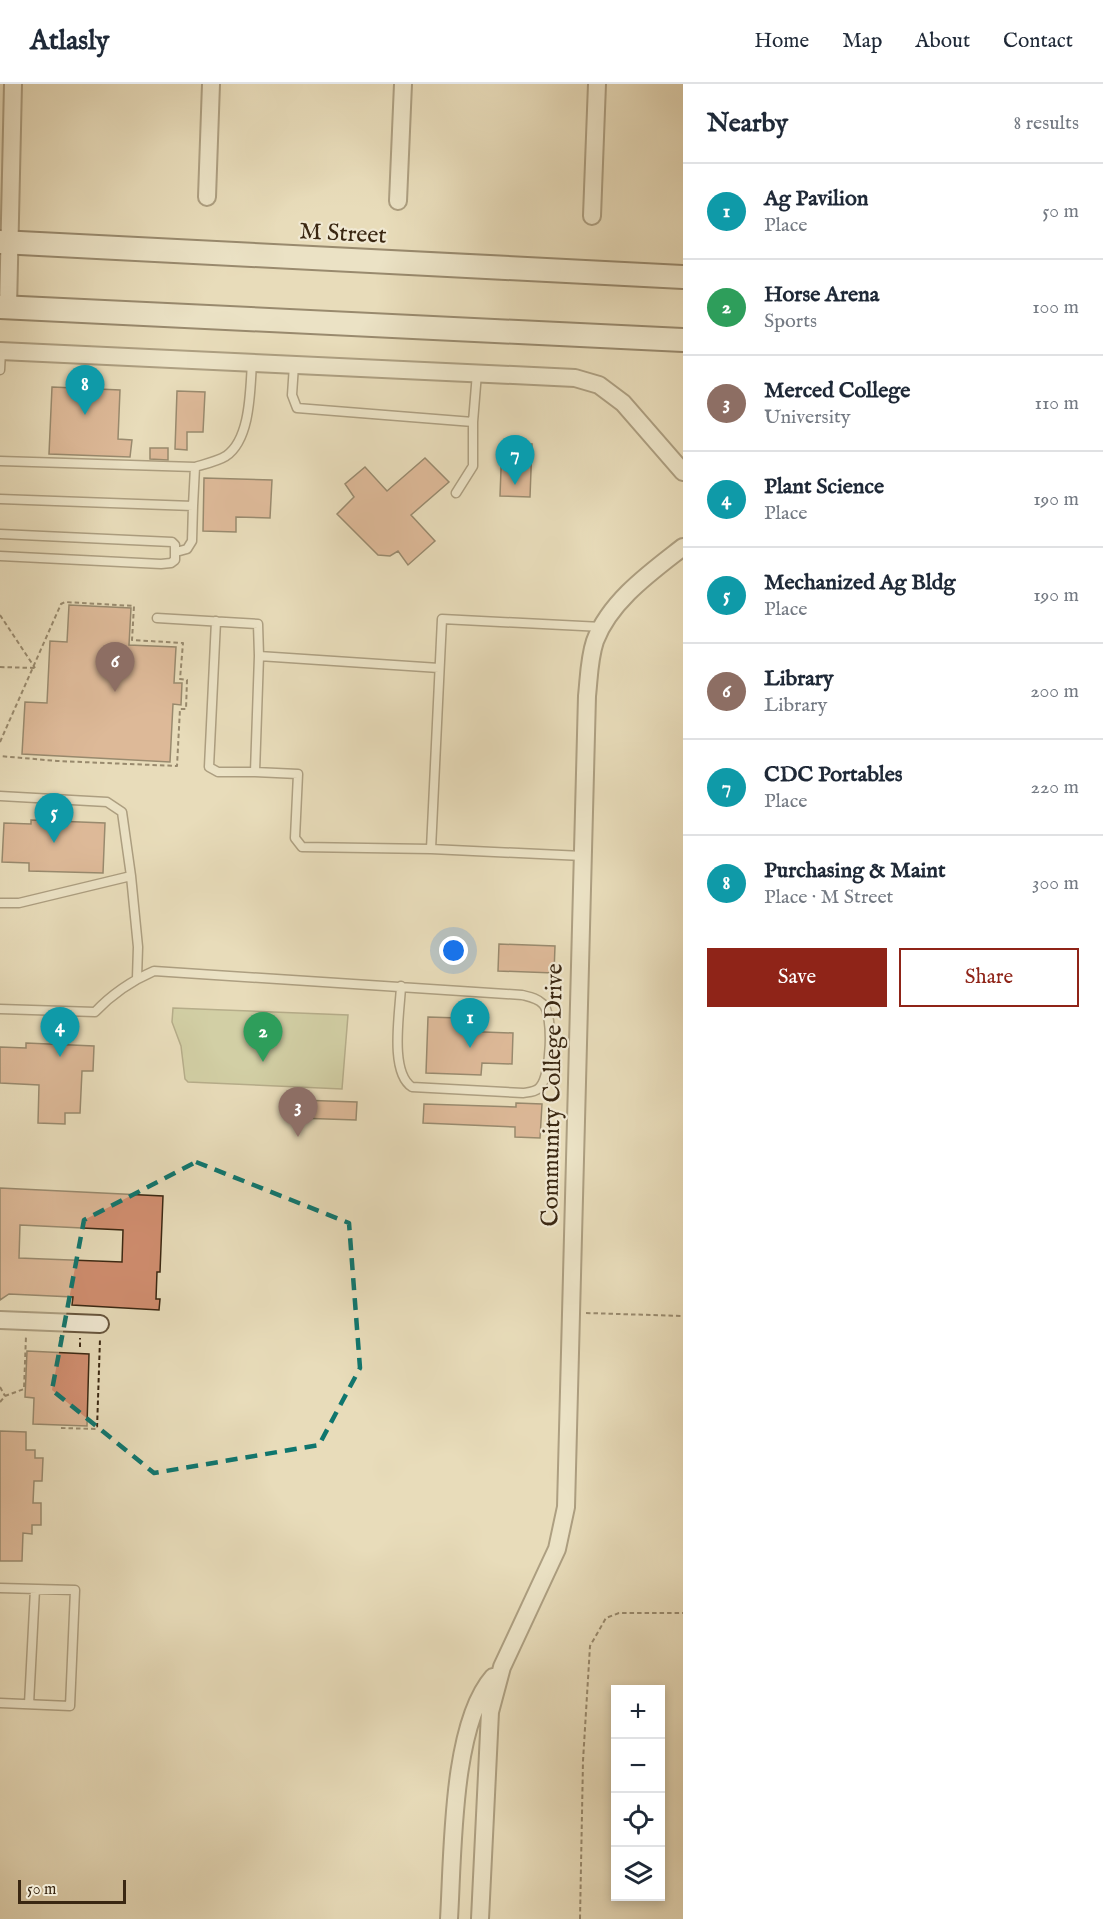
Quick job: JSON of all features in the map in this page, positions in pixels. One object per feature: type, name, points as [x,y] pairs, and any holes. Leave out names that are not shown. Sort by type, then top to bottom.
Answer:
[{"type":"street","points":[[14,84],[5,242],[4,308],[683,340]]},
{"type":"street","points":[[207,197],[211,84]]},
{"type":"street","points":[[398,201],[403,84]]},
{"type":"street","points":[[592,216],[597,84]]},
{"type":"street","name":"M Street","points":[[5,242],[683,277]]},
{"type":"street","points":[[1,351],[575,378],[599,385],[623,403],[683,472]]},
{"type":"street","name":"Community College Drive","points":[[480,1919],[490,1712],[502,1667],[557,1549],[566,1507],[587,696],[591,657],[603,627],[642,579],[683,547]]},
{"type":"street","points":[[0,1320],[100,1324]]},
{"type":"street","name":"Community College Drive","points":[[450,1919],[461,1751],[472,1716],[490,1680],[502,1667]]},
{"type":"lane","points":[[0,370],[1,351]]},
{"type":"lane","points":[[0,461],[195,467],[227,456],[238,442],[248,415],[252,363]]},
{"type":"lane","points":[[294,365],[292,394],[297,408],[309,411],[473,422]]},
{"type":"lane","points":[[456,493],[473,466],[473,422],[477,373]]},
{"type":"lane","points":[[176,552],[187,549],[192,541],[195,467]]},
{"type":"lane","points":[[0,499],[193,506]]},
{"type":"lane","points":[[0,534],[172,542],[176,552],[175,560],[161,564],[0,556]]},
{"type":"lane","points":[[158,618],[258,624],[255,772]]},
{"type":"lane","points":[[431,849],[442,619],[603,627]]},
{"type":"lane","points":[[216,621],[209,766],[218,772],[298,774],[294,838],[302,847],[431,849],[583,856]]},
{"type":"lane","points":[[259,656],[440,668]]},
{"type":"lane","points":[[0,796],[107,802],[122,812],[138,947],[137,978]]},
{"type":"lane","points":[[0,903],[19,903],[131,876]]},
{"type":"lane","points":[[0,1009],[95,1012],[111,996],[137,978],[154,971],[401,986],[522,995],[534,998],[546,1008],[550,1023],[544,1081],[536,1091],[523,1093],[412,1087],[403,1078],[398,1056],[401,986]]},
{"type":"lane","points":[[0,1588],[75,1590],[70,1706],[0,1703]]},
{"type":"lane","points":[[29,1704],[35,1589]]},
{"type":"path","points":[[0,742],[35,668],[61,604],[65,602],[134,606],[132,640],[183,643],[180,679],[187,680],[186,709],[180,709],[177,766],[0,756]]},
{"type":"path","points":[[0,615],[35,668]]},
{"type":"path","points":[[0,667],[35,668]]},
{"type":"path","points":[[571,1312],[683,1316]]},
{"type":"path","points":[[0,1402],[3,1397],[24,1389],[27,1321]]},
{"type":"path","points":[[61,1428],[97,1429],[100,1324]]},
{"type":"path","points":[[0,1387],[3,1397]]},
{"type":"path","points":[[580,1919],[583,1761],[590,1646],[606,1618],[619,1613],[683,1613]]},
{"type":"highlighted area","points":[[196,1162],[349,1223],[360,1368],[319,1445],[154,1473],[52,1390],[84,1220]]},
{"type":"green space","points":[[173,1008],[348,1015],[342,1089],[188,1082],[185,1079],[181,1046],[172,1022]]},
{"type":"building","points":[[52,387],[120,390],[118,439],[132,440],[130,457],[49,454]]},
{"type":"building","points":[[177,391],[205,392],[203,432],[187,432],[187,450],[175,449]]},
{"type":"building","points":[[502,442],[532,444],[530,497],[500,496]]},
{"type":"building","points":[[150,448],[168,448],[168,460],[150,459]]},
{"type":"building","points":[[425,458],[449,482],[411,515],[435,541],[408,565],[398,551],[390,556],[378,555],[337,514],[354,497],[345,484],[365,467],[387,491]]},
{"type":"building","points":[[204,478],[272,480],[270,518],[236,517],[236,532],[203,531]]},
{"type":"building","points":[[69,605],[131,608],[129,645],[176,647],[174,683],[182,683],[181,705],[173,704],[170,762],[22,754],[25,702],[47,703],[50,641],[67,642]]},
{"type":"building","points":[[31,820],[105,823],[103,873],[29,871],[29,863],[2,862],[4,823],[31,824]]},
{"type":"building","points":[[499,944],[555,946],[554,973],[498,971]]},
{"type":"building","points":[[428,1017],[459,1018],[458,1031],[513,1033],[512,1064],[482,1063],[481,1075],[426,1073]]},
{"type":"building","points":[[26,1043],[94,1046],[93,1071],[82,1071],[80,1113],[65,1113],[65,1124],[38,1123],[39,1085],[0,1083],[0,1047],[26,1048]]},
{"type":"building","points":[[299,1100],[357,1102],[356,1120],[298,1118]]},
{"type":"building","points":[[516,1103],[542,1104],[540,1138],[515,1137],[515,1127],[423,1123],[424,1104],[516,1107]]},
{"type":"building","points":[[0,1188],[163,1196],[160,1272],[157,1272],[156,1299],[160,1299],[159,1310],[72,1305],[73,1297],[9,1294],[0,1300]],"holes":[[[20,1225],[123,1230],[122,1262],[19,1258]]]},
{"type":"building","points":[[27,1351],[89,1354],[87,1426],[33,1424],[34,1398],[25,1397]]},
{"type":"building","points":[[0,1431],[26,1432],[26,1450],[35,1450],[35,1458],[43,1458],[42,1481],[34,1481],[33,1503],[41,1503],[41,1525],[32,1525],[32,1534],[23,1533],[22,1561],[0,1561]]},
{"type":"place","name":"Purchasing & Maint","points":[[85,415]]},
{"type":"place","name":"CDC Portables","points":[[515,485]]},
{"type":"place","name":"Library","points":[[115,692]]},
{"type":"place","name":"Mechanized Ag Bldg","points":[[54,843]]},
{"type":"place","name":"Ag Pavilion","points":[[470,1048]]},
{"type":"place","name":"Plant Science","points":[[60,1057]]},
{"type":"place","name":"Horse Arena","points":[[263,1062]]},
{"type":"place","name":"Merced College","points":[[298,1137]]}]
